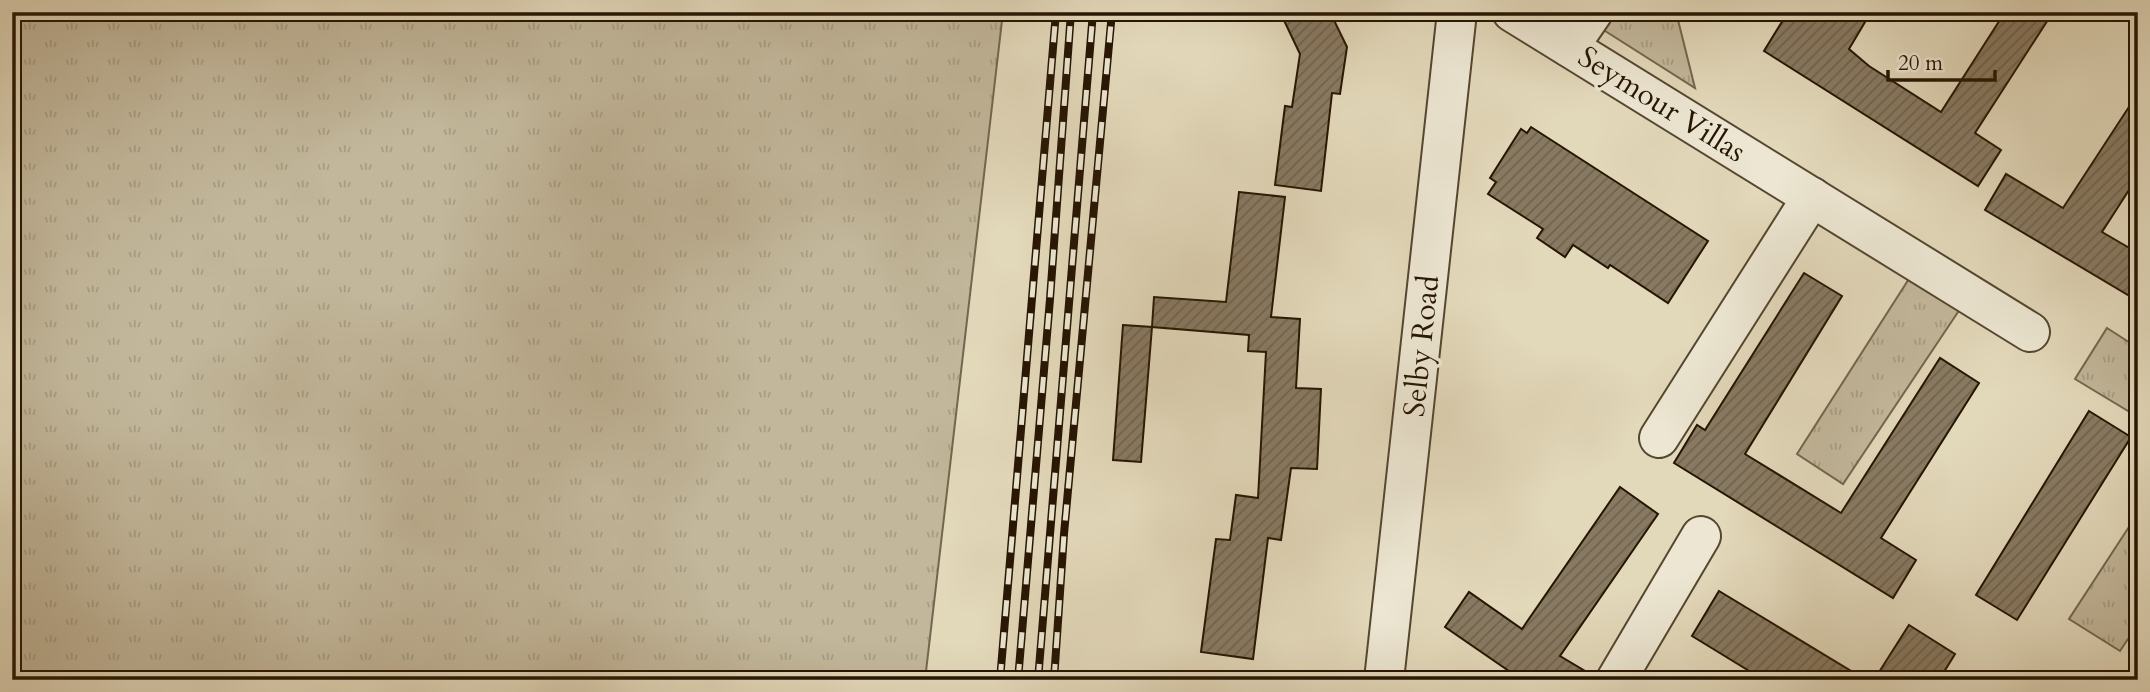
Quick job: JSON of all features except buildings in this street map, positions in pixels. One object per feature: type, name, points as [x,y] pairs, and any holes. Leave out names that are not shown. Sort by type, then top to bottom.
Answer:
[{"type":"street","name":"Selby Road","points":[[1384,680],[1457,12]]},
{"type":"street","name":"Seymour Villas","points":[[1511,12],[2030,332]]},
{"type":"street","points":[[1569,47],[1593,12]]},
{"type":"street","points":[[1659,438],[1812,197]]},
{"type":"street","points":[[1616,680],[1701,536]]},
{"type":"green space","points":[[12,12],[1003,12],[925,680],[12,680]]},
{"type":"green space","points":[[1612,12],[1676,12],[1695,88],[1602,29]]},
{"type":"green space","points":[[1914,271],[1964,303],[1843,484],[1797,454]]},
{"type":"green space","points":[[2107,328],[2138,348],[2138,417],[2075,379]]},
{"type":"green space","points":[[2138,513],[2138,624],[2120,651],[2069,619]]},
{"type":"railway","points":[[1000,680],[1056,12]]},
{"type":"railway","points":[[1018,680],[1071,12]]},
{"type":"railway","points":[[1038,680],[1093,12]]},
{"type":"railway","points":[[1054,680],[1064,534],[1112,12]]}]
